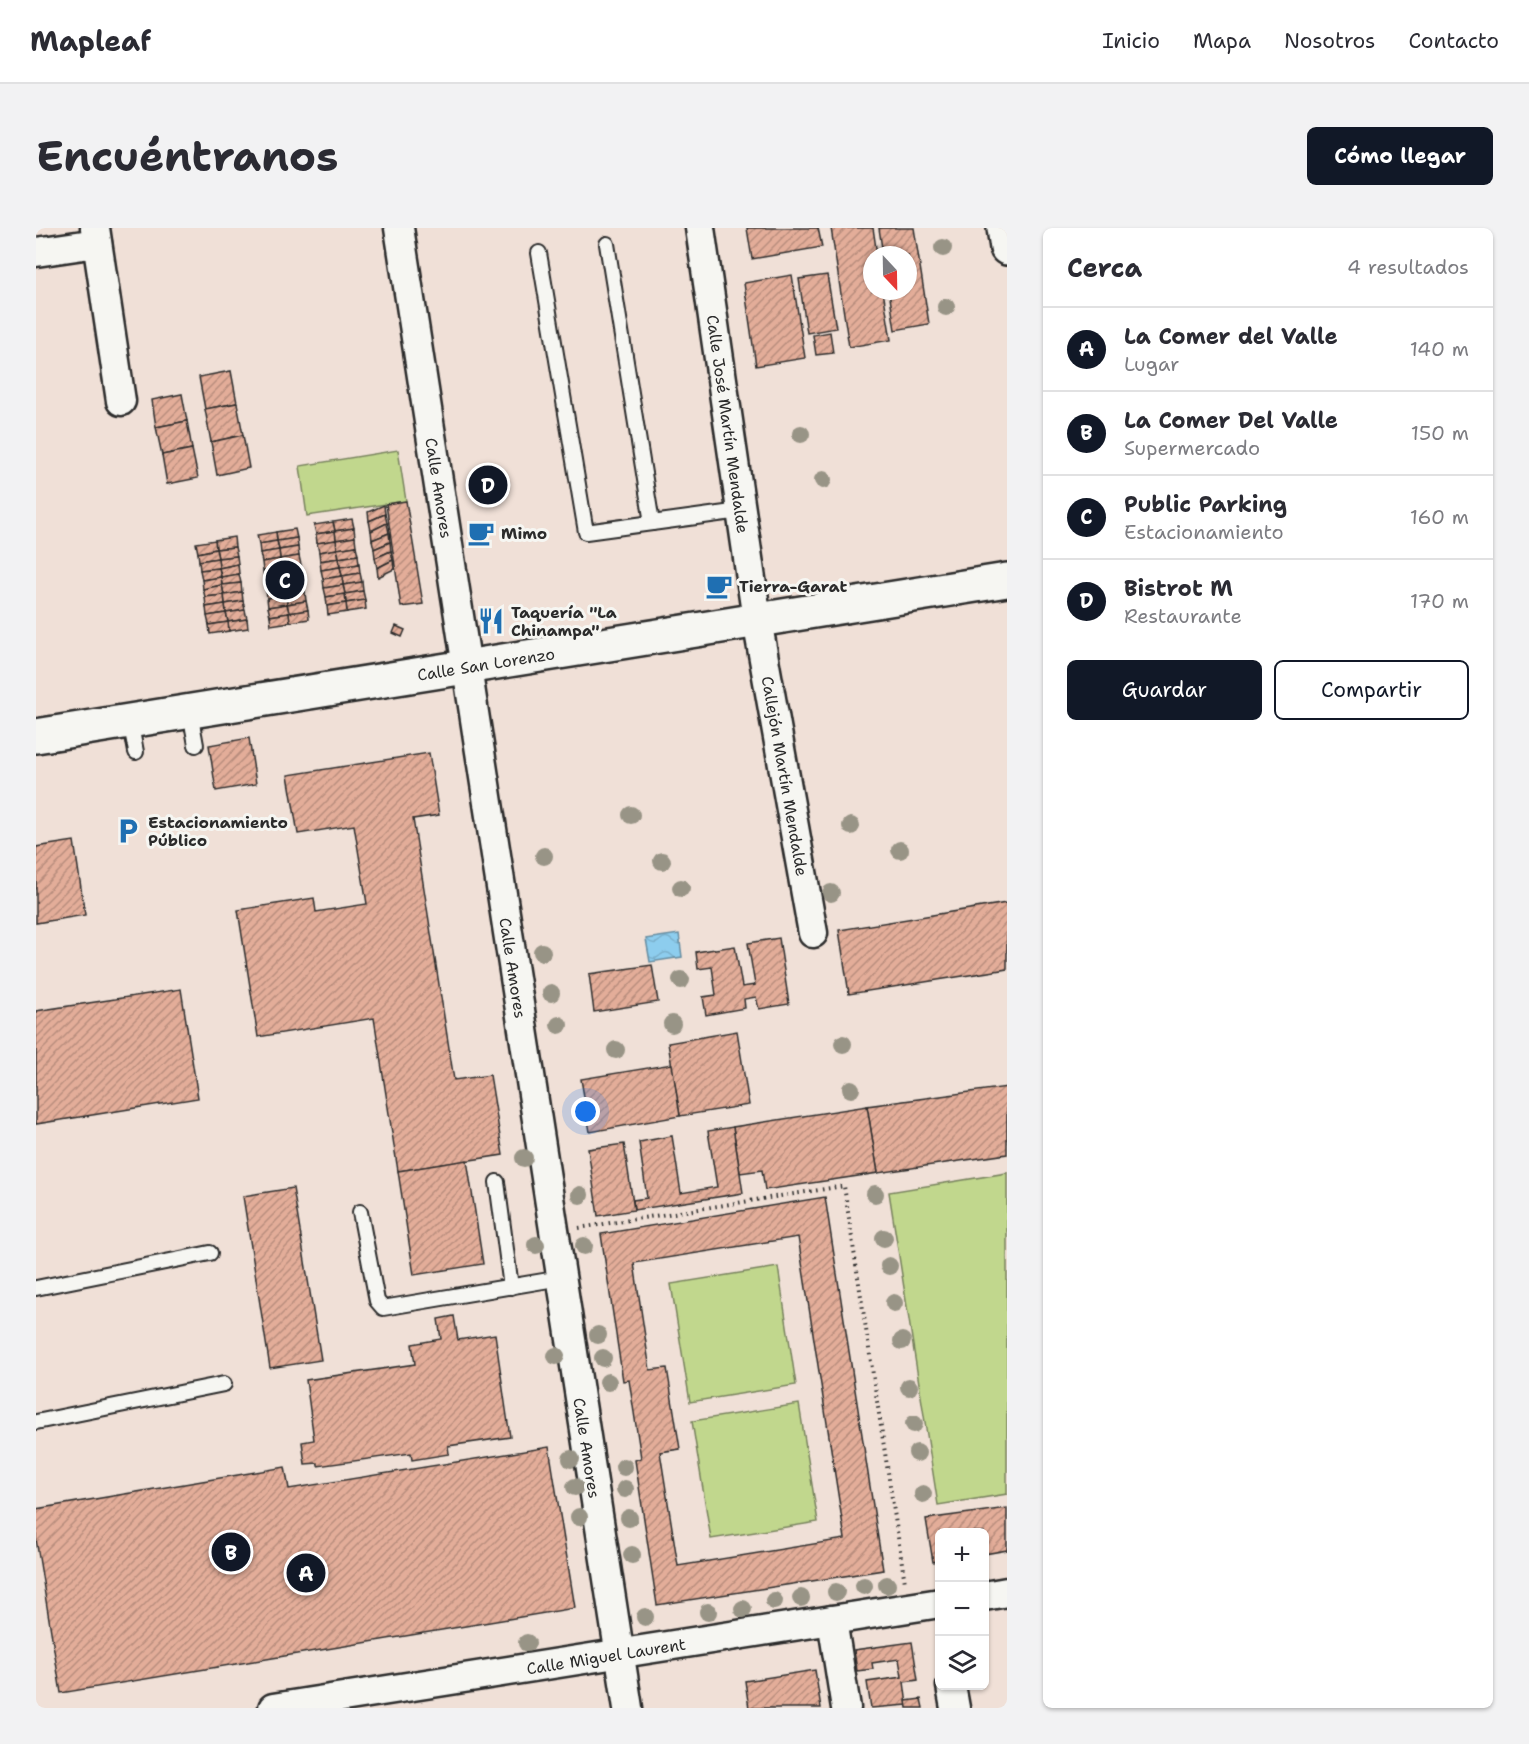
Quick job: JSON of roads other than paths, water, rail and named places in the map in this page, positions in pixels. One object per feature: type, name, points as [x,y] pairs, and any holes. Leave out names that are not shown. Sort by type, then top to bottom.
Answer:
[{"type":"street","name":"Calle Amores","points":[[399,228],[628,1708]]},
{"type":"street","name":"Calle José Martín Mendalde","points":[[700,228],[757,620]]},
{"type":"street","points":[[1004,228],[1007,248]]},
{"type":"street","points":[[36,252],[96,235],[121,401]]},
{"type":"street","name":"Calle San Lorenzo","points":[[36,736],[1007,580]]},
{"type":"street","name":"Callejón Martín Mendalde","points":[[757,620],[813,933]]},
{"type":"street","points":[[989,1595],[1007,1592]]},
{"type":"street","name":"Calle Miguel Laurent","points":[[280,1708],[909,1608],[935,1608]]},
{"type":"street","points":[[832,1620],[846,1708]]},
{"type":"street","points":[[952,1690],[955,1708]]},
{"type":"lane","points":[[607,244],[652,523]]},
{"type":"lane","points":[[539,253],[586,532],[740,511]]},
{"type":"lane","points":[[190,711],[196,745]]},
{"type":"lane","points":[[130,720],[136,752]]},
{"type":"lane","points":[[497,1182],[511,1287]]},
{"type":"lane","points":[[360,1212],[377,1301],[382,1308],[561,1278]]},
{"type":"lane","points":[[36,1288],[210,1253]]},
{"type":"lane","points":[[36,1422],[224,1384]]},
{"type":"water","points":[[679,934],[682,957],[650,962],[646,939]]},
{"type":"place","name":"Bistrot M","points":[[488,485]]},
{"type":"place","name":"Mimo","points":[[481,533]]},
{"type":"place","name":"Public Parking","points":[[285,580]]},
{"type":"place","name":"Tierra-Garat","points":[[719,586]]},
{"type":"place","name":"Taquería \"La Chinampa\"","points":[[491,621]]},
{"type":"place","name":"Estacionamiento Público","points":[[128,831]]},
{"type":"place","name":"La Comer Del Valle","points":[[231,1552]]},
{"type":"place","name":"La Comer del Valle","points":[[306,1573]]}]
